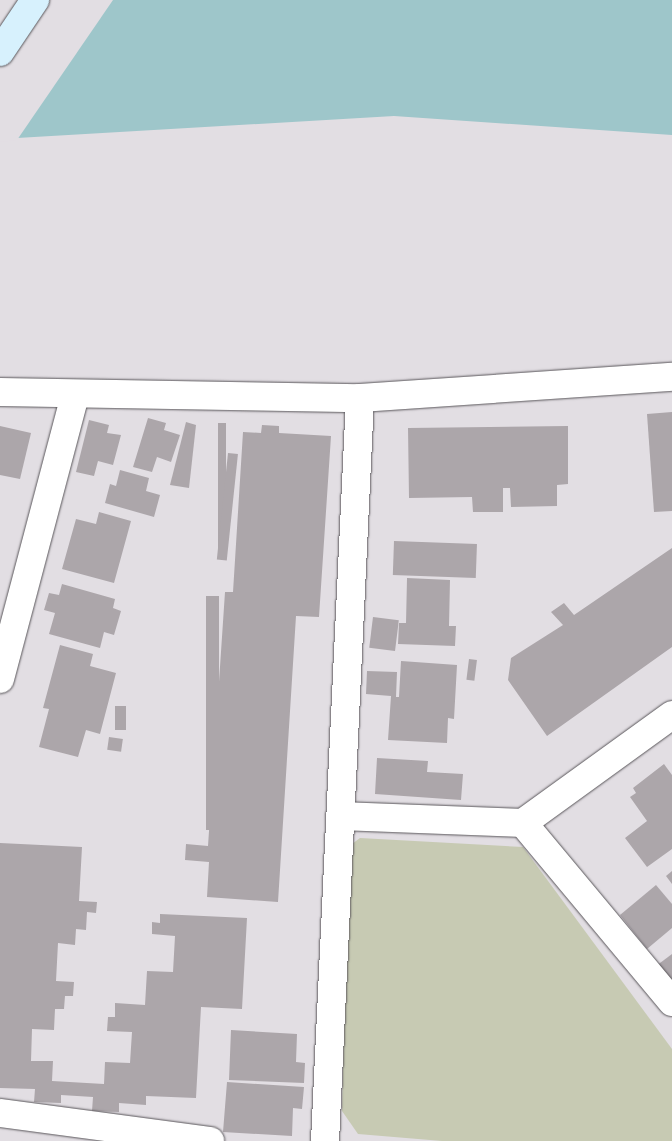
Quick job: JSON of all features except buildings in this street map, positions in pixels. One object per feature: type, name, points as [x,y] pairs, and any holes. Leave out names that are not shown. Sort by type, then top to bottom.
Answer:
[{"type":"street","points":[[0,52],[35,0]]},
{"type":"street","points":[[0,392],[76,395],[360,398],[672,377]]},
{"type":"street","points":[[0,679],[76,395]]},
{"type":"street","points":[[325,1141],[360,398]]},
{"type":"street","points":[[341,816],[523,823],[672,715]]},
{"type":"street","points":[[523,823],[672,1002]]},
{"type":"street","points":[[0,1113],[210,1141]]},
{"type":"green space","points":[[360,838],[523,847],[672,1049],[672,1141],[442,1141],[358,1134],[342,1111],[348,847]]},
{"type":"water","points":[[0,0],[672,0],[672,135],[394,116],[0,139]]},
{"type":"pier","points":[[0,0],[113,0],[17,140],[0,142]]}]
